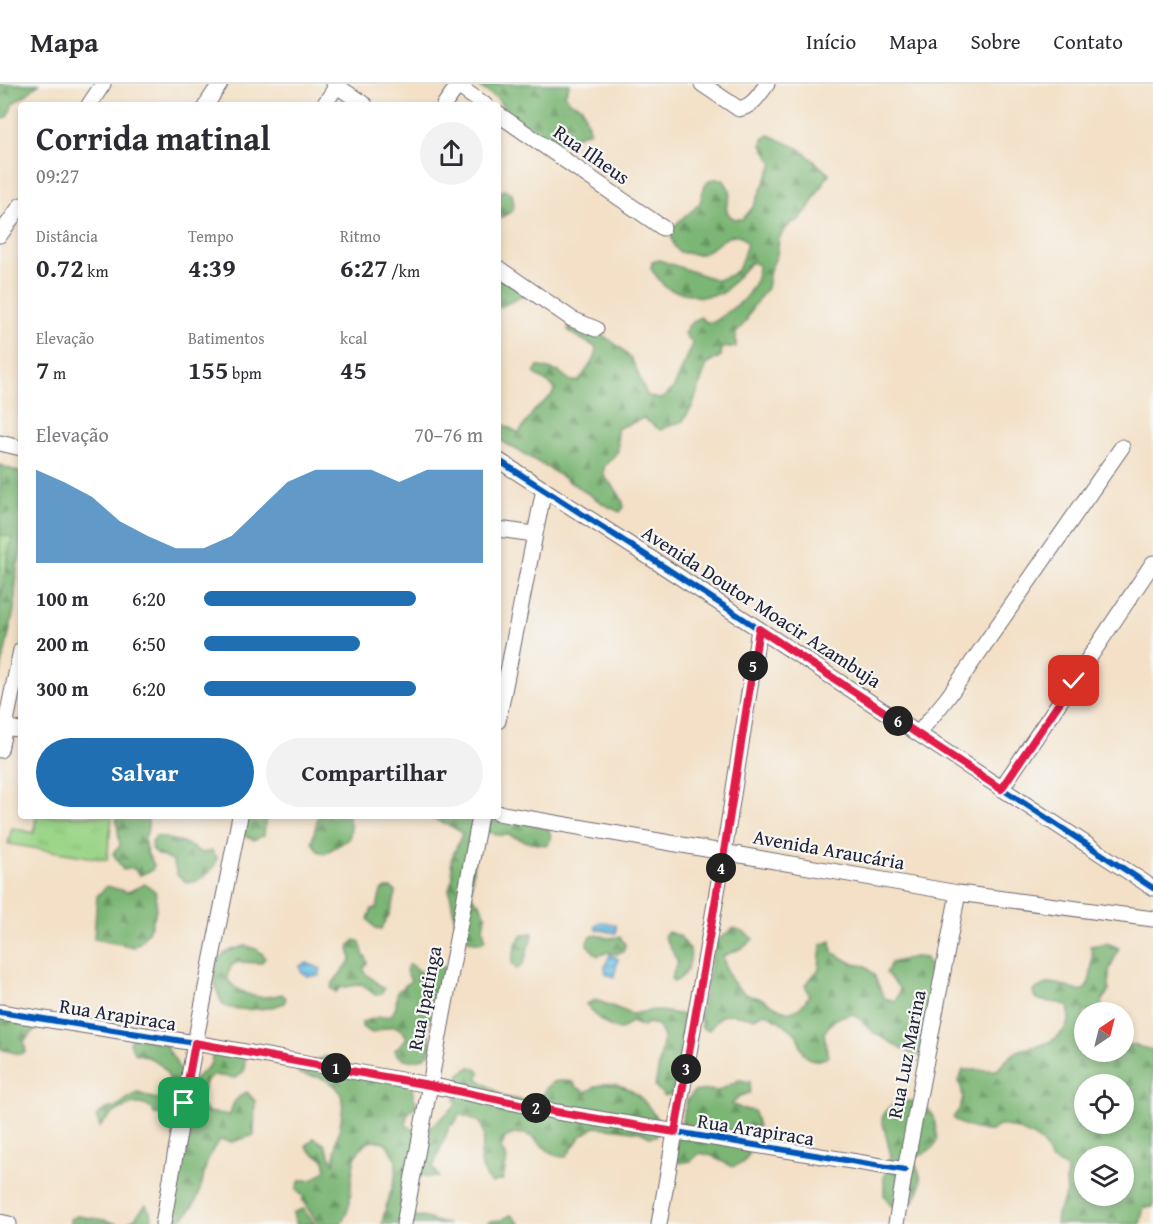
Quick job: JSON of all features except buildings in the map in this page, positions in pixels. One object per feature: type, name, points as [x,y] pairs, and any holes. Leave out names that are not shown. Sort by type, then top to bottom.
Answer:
[{"type":"street","points":[[91,102],[104,84]]},
{"type":"street","points":[[208,102],[220,84]]},
{"type":"street","points":[[702,84],[739,109],[754,102],[766,84]]},
{"type":"street","points":[[326,102],[336,85],[361,102]]},
{"type":"street","points":[[446,102],[458,85],[481,102]]},
{"type":"street","name":"Rua Ilheus","points":[[501,116],[663,228]]},
{"type":"street","points":[[0,235],[18,209]]},
{"type":"street","points":[[501,270],[572,319],[596,329]]},
{"type":"street","points":[[0,443],[18,447]]},
{"type":"street","points":[[918,734],[948,697],[1122,447]]},
{"type":"street","name":"Avenida Doutor Moacir Azambuja","points":[[501,462],[1153,888]]},
{"type":"street","points":[[501,705],[543,489]]},
{"type":"street","points":[[501,529],[534,534]]},
{"type":"street","points":[[1001,789],[1153,563]]},
{"type":"street","points":[[659,1224],[724,852],[759,629]]},
{"type":"street","points":[[0,750],[2,727],[18,662]]},
{"type":"street","points":[[2,727],[18,730]]},
{"type":"street","name":"Avenida Araucária","points":[[501,814],[958,893],[1153,919]]},
{"type":"street","points":[[163,1224],[195,1043],[239,819]]},
{"type":"street","name":"Rua Ipatinga","points":[[404,1224],[479,819]]},
{"type":"street","name":"Rua Luz Marina","points":[[896,1224],[958,893]]},
{"type":"street","name":"Rua Arapiraca","points":[[0,1012],[195,1043],[429,1085],[557,1112],[905,1170]]},
{"type":"street","points":[[0,1222],[9,1224]]},
{"type":"green space","points":[[0,84],[39,84],[13,103],[8,117],[0,120]]},
{"type":"green space","points":[[475,84],[570,84],[565,94],[569,101],[582,107],[590,131],[551,146],[515,124],[497,98]]},
{"type":"green space","points":[[769,135],[800,149],[829,174],[807,210],[799,220],[791,223],[783,232],[770,270],[767,288],[736,333],[736,347],[722,348],[721,356],[707,364],[692,407],[683,421],[660,430],[643,418],[617,429],[618,451],[604,467],[604,476],[621,498],[624,507],[620,512],[501,441],[501,424],[519,433],[534,411],[551,396],[555,389],[534,372],[538,366],[559,372],[571,381],[579,381],[596,356],[596,348],[571,333],[568,330],[569,324],[595,330],[621,348],[632,360],[647,395],[661,399],[673,389],[693,344],[684,333],[688,326],[700,317],[706,322],[714,322],[745,299],[757,279],[758,265],[751,262],[723,293],[701,297],[671,290],[664,286],[651,269],[652,262],[659,260],[717,280],[731,275],[739,268],[747,244],[737,235],[731,235],[703,253],[694,254],[679,252],[674,246],[670,232],[677,223],[698,206],[705,185],[714,179],[723,179],[731,192],[726,208],[729,215],[735,219],[743,219],[753,207],[773,164],[762,145],[763,139]]},
{"type":"green space","points":[[501,191],[512,193],[514,206],[511,212],[501,217]]},
{"type":"green space","points":[[501,278],[520,290],[523,296],[501,307]]},
{"type":"green space","points":[[0,465],[18,472],[18,564],[14,610],[0,675]]},
{"type":"green space","points":[[0,535],[12,537],[0,602]]},
{"type":"green space","points":[[501,817],[549,829],[551,837],[547,845],[530,843],[509,835],[496,835],[491,832],[484,835],[474,859],[471,896],[480,904],[486,916],[483,927],[485,939],[481,943],[470,941],[457,930],[449,889],[453,877],[451,861],[462,834],[435,819],[464,819],[470,822],[501,819]]},
{"type":"green space","points":[[36,819],[112,819],[107,860],[8,844],[12,828],[34,833]]},
{"type":"green space","points":[[116,819],[148,819],[147,834],[144,840],[147,853],[154,865],[152,870],[140,875],[133,868],[123,870],[113,853],[120,846]]},
{"type":"green space","points":[[245,819],[266,819],[264,835],[254,840],[244,835],[242,830]]},
{"type":"green space","points":[[317,819],[349,819],[351,828],[349,839],[324,854],[318,851],[312,842]]},
{"type":"green space","points":[[156,836],[185,843],[201,853],[212,851],[217,858],[216,863],[210,872],[201,878],[186,882],[177,874],[173,861],[157,854],[152,849],[152,842]]},
{"type":"green space","points":[[145,884],[155,891],[156,906],[145,937],[134,947],[94,939],[97,896],[107,886],[128,892]]},
{"type":"green space","points":[[392,888],[396,893],[389,915],[381,929],[375,928],[368,919],[372,909],[377,908],[381,891]]},
{"type":"green space","points":[[734,928],[753,939],[744,947],[723,956],[731,979],[748,995],[787,1011],[798,1009],[809,995],[805,985],[819,969],[821,945],[831,941],[832,952],[854,964],[866,966],[874,975],[884,998],[896,1001],[900,989],[886,973],[891,963],[914,957],[926,958],[933,992],[925,1051],[915,1056],[874,1033],[852,1014],[835,1020],[824,1033],[828,1057],[820,1060],[812,1060],[806,1056],[800,1047],[799,1039],[793,1032],[778,1020],[764,1013],[754,1018],[732,1014],[721,1016],[709,1030],[702,1028],[700,1016],[715,942]]},
{"type":"green space","points":[[668,932],[680,936],[690,950],[687,969],[682,977],[674,982],[671,978],[678,962],[664,936]]},
{"type":"green space","points":[[530,933],[533,935],[525,959],[517,969],[512,962],[516,944],[521,936]]},
{"type":"green space","points":[[598,935],[607,938],[620,937],[625,944],[624,950],[617,954],[608,952],[598,956],[587,945],[587,942],[591,936]]},
{"type":"green space","points":[[355,940],[360,942],[364,957],[366,957],[367,963],[363,968],[365,973],[384,989],[381,994],[375,995],[362,984],[340,988],[336,992],[331,988],[351,960],[349,951]]},
{"type":"green space","points":[[1107,943],[1119,948],[1109,971],[1109,990],[1103,1002],[1074,1002],[1074,1062],[1134,1062],[1134,1045],[1153,1050],[1153,1207],[1144,1207],[1140,1224],[1056,1224],[1057,1214],[1067,1193],[1067,1172],[1065,1167],[1050,1159],[1042,1143],[1028,1134],[1009,1127],[999,1126],[991,1131],[982,1130],[964,1125],[953,1117],[962,1100],[959,1081],[963,1070],[997,1070],[1015,1053],[1059,1036],[1068,1021],[1068,1007],[1060,1003],[1039,1000],[1035,998],[1033,992],[1043,985],[1053,984],[1083,990],[1088,985],[1092,956],[1090,946]]},
{"type":"green space","points":[[245,946],[257,949],[265,958],[261,963],[238,962],[232,965],[228,980],[239,990],[253,996],[267,997],[282,994],[286,998],[284,1003],[254,1009],[236,1009],[223,1005],[215,985],[217,963],[227,952]]},
{"type":"green space","points":[[408,965],[412,965],[420,973],[435,965],[441,965],[446,969],[440,1003],[425,997],[422,1001],[432,1017],[426,1028],[431,1040],[430,1048],[424,1057],[414,1060],[397,1055],[395,1050],[407,1038],[399,1028],[391,1026],[372,1033],[362,1027],[362,1022],[391,1016],[396,1007],[397,992],[411,981],[406,971]]},
{"type":"green space","points":[[596,1000],[632,1014],[654,1010],[684,1015],[675,1088],[671,1094],[664,1096],[655,1087],[664,1037],[658,1025],[647,1023],[643,1027],[631,1022],[621,1030],[610,1027],[586,1004]]},
{"type":"green space","points":[[0,1014],[37,1024],[36,1029],[24,1041],[26,1052],[20,1054],[0,1049]]},
{"type":"green space","points":[[133,1036],[166,1045],[179,1070],[181,1091],[165,1115],[154,1114],[153,1110],[145,1105],[132,1105],[113,1113],[100,1127],[96,1116],[103,1110],[117,1106],[138,1093],[159,1100],[169,1084],[165,1070],[159,1064],[134,1053],[130,1042]]},
{"type":"green space","points":[[214,1051],[245,1058],[244,1071],[236,1078],[213,1075],[205,1082],[200,1104],[208,1112],[230,1115],[235,1101],[247,1092],[255,1101],[254,1135],[232,1142],[220,1140],[207,1162],[194,1204],[187,1214],[175,1224],[167,1216],[176,1173],[186,1154],[184,1134],[194,1080],[210,1065]]},
{"type":"green space","points":[[327,1056],[335,1063],[412,1083],[413,1095],[417,1104],[407,1115],[406,1125],[414,1129],[421,1130],[434,1124],[458,1103],[454,1099],[462,1091],[460,1074],[470,1067],[476,1068],[480,1073],[477,1078],[504,1097],[538,1103],[547,1087],[558,1081],[573,1082],[576,1087],[586,1092],[604,1084],[614,1084],[639,1096],[661,1127],[656,1136],[650,1137],[640,1132],[595,1127],[580,1137],[566,1157],[550,1152],[531,1137],[515,1134],[505,1138],[501,1149],[507,1159],[503,1180],[491,1183],[481,1165],[484,1139],[480,1122],[460,1114],[454,1124],[450,1125],[433,1167],[439,1177],[428,1177],[417,1173],[411,1216],[449,1224],[382,1224],[394,1181],[395,1160],[392,1150],[384,1142],[373,1141],[364,1144],[358,1151],[352,1171],[349,1205],[341,1224],[318,1224],[302,1200],[304,1197],[296,1190],[300,1180],[312,1180],[326,1170],[324,1159],[313,1154],[306,1146],[314,1138],[324,1144],[334,1163],[342,1115],[342,1097],[332,1083],[318,1077],[298,1073],[305,1064]]},
{"type":"green space","points":[[739,1080],[750,1082],[750,1093],[739,1096],[732,1104],[754,1111],[758,1127],[735,1128],[728,1136],[749,1154],[743,1163],[732,1167],[712,1156],[700,1153],[691,1161],[679,1163],[674,1154],[687,1100],[694,1092],[718,1091]]},
{"type":"green space","points":[[911,1101],[922,1105],[932,1114],[937,1140],[931,1149],[915,1157],[921,1181],[919,1191],[914,1201],[903,1211],[891,1206],[884,1195],[884,1178],[891,1156],[882,1119],[893,1105]]},
{"type":"green space","points":[[146,1205],[152,1216],[151,1224],[125,1224],[134,1219]]},
{"type":"green space","points":[[303,1209],[315,1224],[296,1224],[293,1213]]},
{"type":"green space","points":[[511,1215],[520,1224],[487,1224],[490,1221],[501,1220]]},
{"type":"green space","points":[[77,1216],[117,1224],[71,1224],[70,1219]]},
{"type":"water","points":[[600,922],[616,925],[616,933],[596,929],[595,926]]},
{"type":"water","points":[[610,954],[618,959],[614,977],[606,974],[605,967]]},
{"type":"water","points":[[307,963],[321,969],[319,976],[307,976],[301,972],[300,966]]},
{"type":"cycle path","points":[[501,462],[1153,888]]},
{"type":"cycle path","points":[[0,1012],[195,1043],[429,1085],[557,1112],[905,1170]]},
{"type":"route","points":[[184,1103],[195,1043],[429,1085],[557,1112],[675,1132],[724,852],[759,629],[1001,789],[1074,681]]}]
